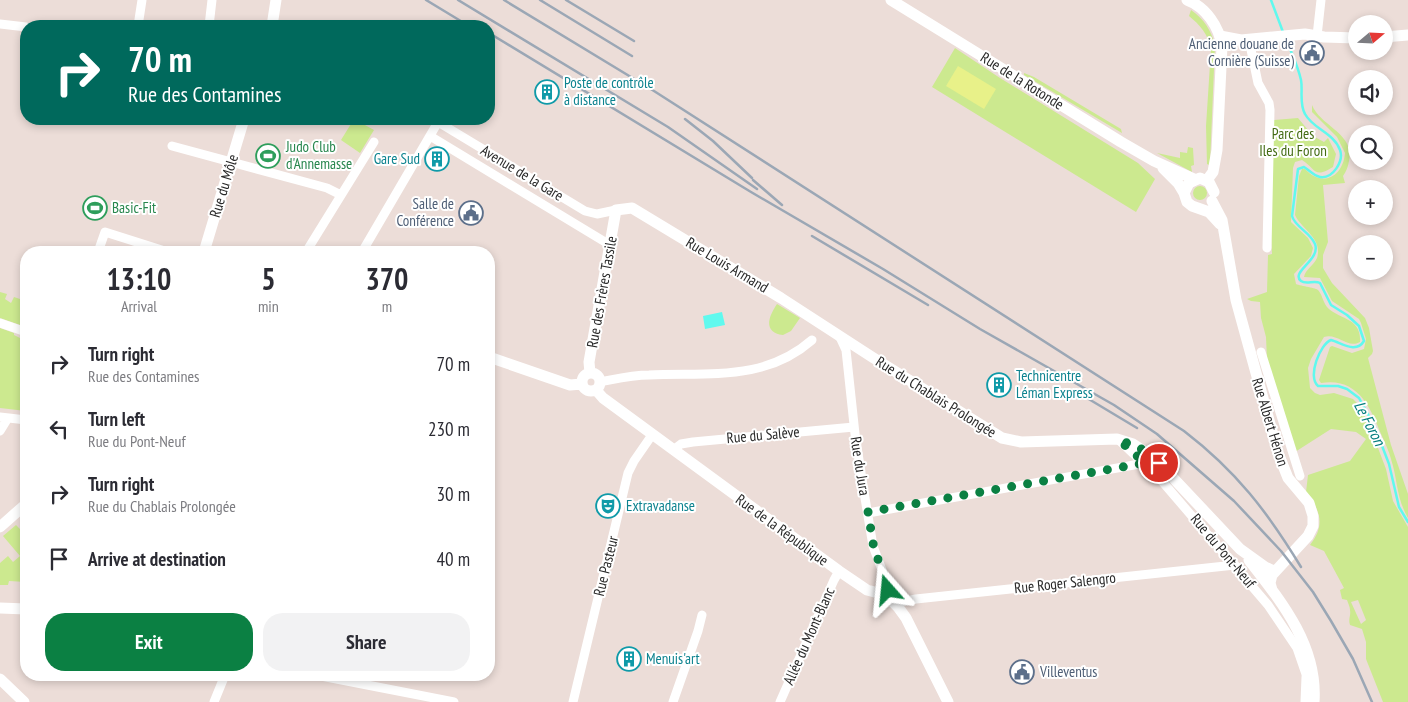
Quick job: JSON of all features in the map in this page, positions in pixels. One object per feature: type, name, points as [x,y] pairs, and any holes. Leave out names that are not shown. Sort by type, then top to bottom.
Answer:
[{"type":"street","points":[[139,20],[142,0]]},
{"type":"street","points":[[210,20],[212,0]]},
{"type":"street","name":"Rue de la Rotonde","points":[[891,0],[1154,161],[1194,179]]},
{"type":"street","points":[[1184,194],[1187,185],[1194,179],[1207,180],[1213,172],[1217,150],[1222,50],[1220,36],[1208,15],[1198,6],[1187,0]]},
{"type":"street","points":[[1318,36],[1321,0]]},
{"type":"street","points":[[273,20],[277,2]]},
{"type":"street","points":[[0,24],[20,26]]},
{"type":"street","points":[[1220,36],[1245,40],[1305,34],[1348,38]]},
{"type":"street","points":[[1393,36],[1408,35]]},
{"type":"street","points":[[1222,50],[1245,40]]},
{"type":"street","points":[[1245,40],[1258,84],[1268,101],[1270,110],[1267,248]]},
{"type":"street","name":"Rue du Môle","points":[[206,246],[242,125]]},
{"type":"street","points":[[366,246],[430,136],[434,125]]},
{"type":"street","name":"Avenue de la Gare","points":[[444,125],[587,212],[597,214],[616,210]]},
{"type":"street","points":[[430,136],[484,169],[490,168],[610,243]]},
{"type":"street","points":[[310,246],[374,142]]},
{"type":"street","points":[[172,146],[327,188],[341,195]]},
{"type":"street","points":[[1201,208],[1206,207],[1213,196],[1220,169],[1217,150]]},
{"type":"street","name":"Rue de la Rotonde","points":[[1154,161],[1178,183],[1184,194]]},
{"type":"street","name":"Rue Albert Hénon","points":[[1207,180],[1211,184],[1221,218],[1240,316],[1278,453],[1288,478],[1310,504],[1313,513],[1313,526],[1304,541],[1277,568]]},
{"type":"street","name":"Rue Albert Hénon","points":[[1184,194],[1186,200],[1195,208],[1201,208],[1214,216],[1224,232]]},
{"type":"street","name":"Rue Louis Armand","points":[[616,210],[632,208],[781,298],[836,334]]},
{"type":"street","name":"Rue des Frères Tassile","points":[[590,373],[589,362],[616,210]]},
{"type":"street","points":[[100,246],[105,232],[149,246]]},
{"type":"street","points":[[0,323],[20,330]]},
{"type":"street","name":"Rue du Chablais Prolongée","points":[[836,334],[1006,440],[1021,442],[1119,440],[1133,444],[1155,459],[1240,549],[1272,590]]},
{"type":"street","name":"Rue du Jura","points":[[836,334],[845,346],[854,427],[874,549],[888,586],[886,595]]},
{"type":"street","points":[[598,386],[596,376],[590,373],[583,377],[582,384],[587,391],[598,386],[643,375],[751,371],[789,357],[812,340]]},
{"type":"street","points":[[1260,352],[1300,476]]},
{"type":"street","points":[[848,363],[852,358],[859,355],[872,357]]},
{"type":"street","points":[[495,360],[570,385],[582,384]]},
{"type":"street","name":"Rue de la République","points":[[598,386],[603,398],[652,435],[839,571],[867,590],[886,595],[895,603],[906,618],[948,702]]},
{"type":"street","points":[[0,431],[4,418],[20,419]]},
{"type":"street","name":"Rue du Salève","points":[[673,450],[679,445],[689,442],[854,427]]},
{"type":"street","name":"Rue Pasteur","points":[[573,702],[628,474],[634,461],[652,435]]},
{"type":"street","name":"Rue du Pont-Neuf","points":[[1119,440],[1145,463],[1235,565],[1273,612],[1297,648],[1308,677]]},
{"type":"street","points":[[868,512],[1145,463]]},
{"type":"street","points":[[0,527],[20,509]]},
{"type":"street","name":"Rue du Chablais Prolongée","points":[[1240,549],[1265,567],[1277,568]]},
{"type":"street","name":"Rue Roger Salengro","points":[[895,603],[916,599],[1235,565]]},
{"type":"street","points":[[1272,590],[1270,580],[1277,568]]},
{"type":"street","name":"Allée du Mont-Blanc","points":[[780,702],[839,571]]},
{"type":"street","name":"Rue du Pont-Neuf","points":[[1272,590],[1301,637],[1314,685],[1314,702]]},
{"type":"street","points":[[0,608],[20,609]]},
{"type":"street","points":[[673,702],[702,615]]},
{"type":"street","name":"Rue du Pont-Neuf","points":[[1306,702],[1308,658]]},
{"type":"street","points":[[0,679],[24,702]]},
{"type":"street","points":[[214,702],[223,681]]},
{"type":"street","points":[[365,681],[454,702]]},
{"type":"street","name":"Rue de la République","points":[[942,689],[954,702]]},
{"type":"green space","points":[[1191,10],[1206,25],[1215,45],[1209,165],[1207,164],[1206,126],[1211,49],[1203,30],[1189,16]]},
{"type":"green space","points":[[955,48],[1138,163],[1155,179],[1136,212],[932,87]]},
{"type":"green space","points":[[958,66],[996,89],[984,109],[946,86]]},
{"type":"green space","points":[[1024,73],[1034,77],[1121,129],[1122,133],[1024,75]]},
{"type":"green space","points":[[1312,105],[1316,113],[1342,137],[1348,146],[1348,165],[1343,176],[1345,183],[1323,185],[1328,242],[1323,255],[1323,268],[1332,283],[1365,318],[1369,328],[1373,351],[1368,358],[1391,445],[1408,494],[1408,518],[1399,496],[1389,453],[1367,404],[1353,389],[1344,384],[1333,382],[1321,383],[1319,380],[1330,347],[1352,353],[1364,349],[1366,339],[1359,319],[1332,301],[1320,278],[1304,277],[1317,258],[1318,251],[1315,240],[1295,215],[1299,176],[1302,169],[1305,169],[1318,178],[1325,179],[1331,177],[1340,168],[1345,153],[1337,137],[1312,112]]},
{"type":"green space","name":"Parc des Iles du Foron","points":[[1298,118],[1313,136],[1324,142],[1328,138],[1336,154],[1333,167],[1322,172],[1316,171],[1302,160],[1295,162],[1293,168],[1291,222],[1308,238],[1313,248],[1311,256],[1294,274],[1296,284],[1318,290],[1327,307],[1353,323],[1360,334],[1360,342],[1355,344],[1334,337],[1324,337],[1308,368],[1310,388],[1320,395],[1334,393],[1353,399],[1360,406],[1386,469],[1393,501],[1408,527],[1408,702],[1383,702],[1366,659],[1366,642],[1362,629],[1350,625],[1349,606],[1347,600],[1342,599],[1340,590],[1344,588],[1324,551],[1310,545],[1318,531],[1319,518],[1315,505],[1306,492],[1308,475],[1350,461],[1366,439],[1356,432],[1331,429],[1295,452],[1267,360],[1266,337],[1261,318],[1260,302],[1247,299],[1267,292],[1268,255],[1272,254],[1269,202],[1274,120]],"holes":[[[1358,600],[1366,620],[1361,624],[1351,602]]]},
{"type":"green space","points":[[350,125],[365,125],[374,130],[360,153],[341,140]]},
{"type":"green space","points":[[1188,147],[1193,148],[1194,165],[1191,166],[1192,172],[1157,153],[1180,158],[1180,152],[1187,153]]},
{"type":"green space","points":[[1197,186],[1203,186],[1207,193],[1203,200],[1197,200],[1193,196],[1193,190]]},
{"type":"green space","points":[[0,292],[7,294],[5,299],[11,303],[14,297],[20,299],[20,325],[0,318]]},
{"type":"green space","points":[[777,304],[800,318],[791,331],[783,335],[772,331],[769,323]]},
{"type":"green space","points":[[0,328],[14,333],[14,335],[20,338],[20,410],[0,408]]},
{"type":"green space","points":[[16,525],[20,529],[20,556],[3,536]]},
{"type":"green space","points":[[8,556],[13,562],[20,556],[20,582],[9,581],[8,585],[0,585],[0,563]]},
{"type":"water","points":[[722,312],[725,325],[705,329],[703,316]]},
{"type":"waterway","name":"Le Foron","points":[[1271,0],[1283,32]]},
{"type":"waterway","name":"Le Foron","points":[[1286,39],[1300,75],[1303,110],[1313,124],[1333,139],[1341,154],[1339,164],[1333,172],[1325,177],[1320,177],[1304,167],[1298,169],[1292,216],[1296,223],[1313,240],[1316,250],[1299,274],[1299,277],[1303,282],[1320,283],[1331,305],[1347,315],[1359,326],[1364,341],[1357,347],[1331,340],[1327,343],[1316,361],[1314,369],[1315,382],[1318,386],[1338,386],[1347,389],[1359,398],[1374,425],[1389,464],[1399,507],[1408,522]]},
{"type":"railway","points":[[426,0],[459,20]]},
{"type":"railway","points":[[458,0],[491,20]]},
{"type":"railway","points":[[504,0],[654,91],[1184,431],[1219,461],[1249,493],[1276,528],[1301,567]]},
{"type":"railway","points":[[540,0],[632,56]]},
{"type":"railway","points":[[566,0],[634,41]]},
{"type":"railway","points":[[495,22],[668,127],[757,189]]},
{"type":"railway","points":[[495,37],[980,329],[1114,405],[1157,434],[1234,501],[1281,551],[1313,592],[1331,621],[1353,659],[1372,702]]},
{"type":"railway","points":[[685,119],[713,141],[752,178]]},
{"type":"railway","points":[[753,180],[782,205]]},
{"type":"railway","points":[[812,236],[928,305]]},
{"type":"railway","points":[[1087,398],[1137,428]]},
{"type":"place","name":"Ancienne douane de Cornière (Suisse)","points":[[1312,53]]},
{"type":"place","name":"Poste de contrôle à distance","points":[[547,92]]},
{"type":"place","name":"Judo Club d'Annemasse","points":[[268,156]]},
{"type":"place","name":"Gare Sud","points":[[437,159]]},
{"type":"place","name":"Basic-Fit","points":[[95,208]]},
{"type":"place","name":"Salle de Conférence","points":[[471,213]]},
{"type":"place","name":"Technicentre Léman Express","points":[[999,385]]},
{"type":"place","name":"Extravadanse","points":[[608,506]]},
{"type":"place","name":"Menuis'art","points":[[629,659]]},
{"type":"place","name":"Villeventus","points":[[1022,672]]},
{"type":"route","points":[[888,590],[874,549],[868,512],[1145,463],[1119,440],[1140,448],[1159,463]]}]
